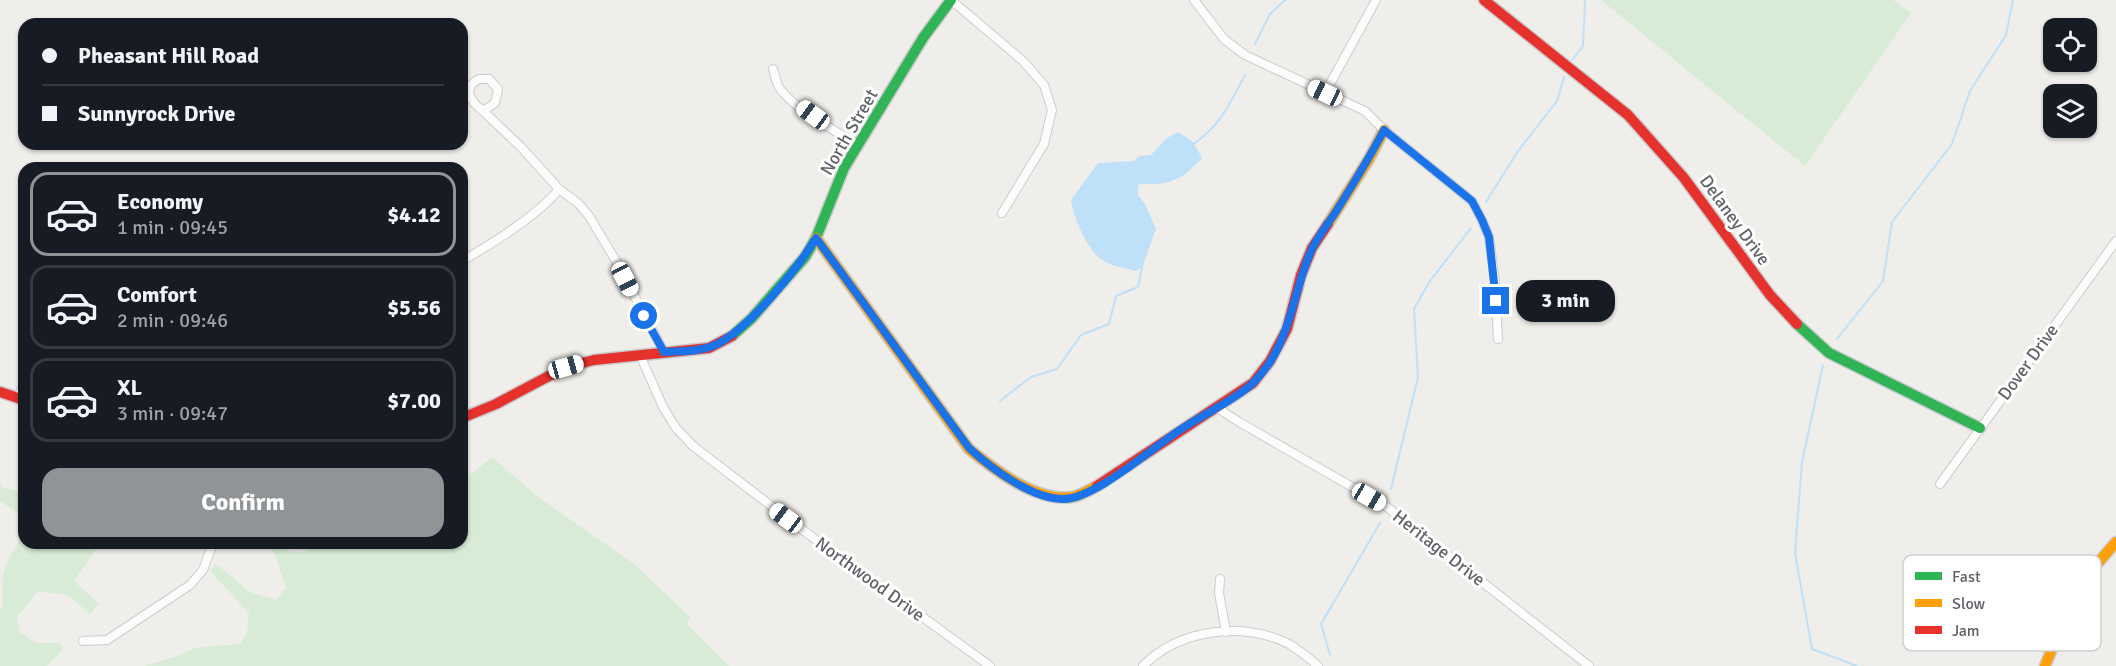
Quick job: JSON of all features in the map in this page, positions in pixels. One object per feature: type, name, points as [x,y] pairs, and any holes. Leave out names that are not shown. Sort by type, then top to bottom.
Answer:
[{"type":"street","name":"North Street","points":[[468,416],[496,404],[566,367],[594,360],[709,348],[735,334],[752,318],[805,256],[816,238],[837,182],[858,145],[924,38],[951,0]]},
{"type":"street","points":[[951,0],[1023,61],[1044,85],[1052,110],[1044,144],[1002,213]]},
{"type":"street","points":[[1194,0],[1224,39],[1245,55],[1365,111],[1384,130],[1472,201],[1489,237],[1498,339]]},
{"type":"street","points":[[1325,93],[1376,0]]},
{"type":"street","name":"Delaney Drive","points":[[1484,0],[1628,115],[1683,178],[1770,295],[1808,335],[1830,353],[1980,428]]},
{"type":"street","points":[[773,69],[777,85],[785,96],[858,145]]},
{"type":"street","points":[[483,111],[495,103],[498,94],[498,89],[493,82],[484,78],[471,84],[469,94],[473,103],[521,147],[559,189],[579,204],[598,230],[664,352]]},
{"type":"street","points":[[816,238],[969,448],[993,469],[1038,493],[1067,499],[1092,490],[1253,383],[1270,362],[1287,329],[1301,275],[1312,248],[1369,159],[1384,130]]},
{"type":"street","points":[[468,257],[544,205],[559,189]]},
{"type":"street","name":"Dover Drive","points":[[1940,484],[2116,241]]},
{"type":"street","name":"Northwood Drive","points":[[640,355],[663,407],[676,428],[693,446],[804,531],[990,666]]},
{"type":"street","points":[[0,392],[18,398]]},
{"type":"street","name":"Heritage Drive","points":[[1216,407],[1239,423],[1388,507],[1589,666]]},
{"type":"street","points":[[2101,559],[2116,542]]},
{"type":"street","points":[[83,641],[107,640],[190,585],[202,570],[211,549]]},
{"type":"street","points":[[1220,579],[1219,593],[1226,632]]},
{"type":"street","points":[[1143,666],[1153,656],[1190,637],[1215,632],[1240,632],[1274,638],[1294,647],[1318,666]]},
{"type":"street","points":[[2045,666],[2051,651]]},
{"type":"green space","points":[[1601,0],[1893,0],[1911,13],[1805,166]]},
{"type":"green space","points":[[492,457],[538,497],[634,564],[690,617],[687,624],[729,666],[144,666],[175,657],[195,648],[240,644],[247,633],[249,613],[210,571],[216,564],[250,592],[276,600],[286,588],[272,549],[305,552],[309,549],[468,549],[468,477]]},
{"type":"green space","points":[[0,483],[3,487],[18,491],[18,513],[0,501]]},
{"type":"green space","points":[[18,543],[18,549],[96,549],[74,581],[99,604],[90,614],[68,595],[38,591],[17,617],[20,632],[36,643],[60,643],[62,650],[47,666],[0,666],[0,610],[3,604],[4,574]]},
{"type":"water","points":[[1178,132],[1193,142],[1202,158],[1177,179],[1164,183],[1138,185],[1138,195],[1145,204],[1156,229],[1142,267],[1136,271],[1108,263],[1092,250],[1087,242],[1078,225],[1071,200],[1098,163],[1134,161],[1139,156],[1151,155],[1167,138]]},
{"type":"waterway","points":[[1255,44],[1270,14],[1285,0]]},
{"type":"waterway","points":[[1572,60],[1583,46],[1585,0]]},
{"type":"waterway","points":[[1837,339],[1883,281],[1892,222],[1952,144],[1970,91],[2006,35],[2013,0]]},
{"type":"waterway","points":[[1192,145],[1217,122],[1245,75]]},
{"type":"waterway","points":[[1486,202],[1518,151],[1557,101],[1564,77]]},
{"type":"waterway","points":[[1391,489],[1418,377],[1414,309],[1430,281],[1471,228]]},
{"type":"waterway","points":[[1000,401],[1031,377],[1057,369],[1081,335],[1109,324],[1116,296],[1138,287],[1143,262]]},
{"type":"waterway","points":[[1823,365],[1802,462],[1795,553],[1812,649],[1857,666]]},
{"type":"waterway","points":[[1330,655],[1321,624],[1380,523]]},
{"type":"traffic: fast","points":[[732,336],[752,318],[805,257],[816,238],[844,168],[923,38],[951,0]]},
{"type":"traffic: fast","points":[[1797,324],[1829,353],[1980,428]]},
{"type":"traffic: slow","points":[[1328,224],[1369,159],[1384,130]]},
{"type":"traffic: slow","points":[[816,238],[969,449],[1017,483],[1044,495],[1072,497],[1097,486]]},
{"type":"traffic: slow","points":[[2101,559],[2116,542]]},
{"type":"traffic: slow","points":[[2045,666],[2051,651]]},
{"type":"traffic: jam","points":[[1484,0],[1628,115],[1684,178],[1770,295],[1797,324]]},
{"type":"traffic: jam","points":[[1097,486],[1253,383],[1270,361],[1287,329],[1301,275],[1312,248],[1328,224]]},
{"type":"traffic: jam","points":[[468,416],[496,404],[566,367],[594,360],[709,348],[732,336]]},
{"type":"traffic: jam","points":[[0,392],[18,398]]},
{"type":"route","points":[[644,316],[664,352],[709,348],[735,334],[752,318],[805,256],[816,238],[969,448],[993,469],[1032,490],[1055,498],[1067,499],[1082,495],[1104,483],[1178,431],[1253,383],[1270,362],[1287,329],[1301,275],[1312,248],[1369,159],[1384,130],[1472,201],[1489,237],[1496,301]]}]
